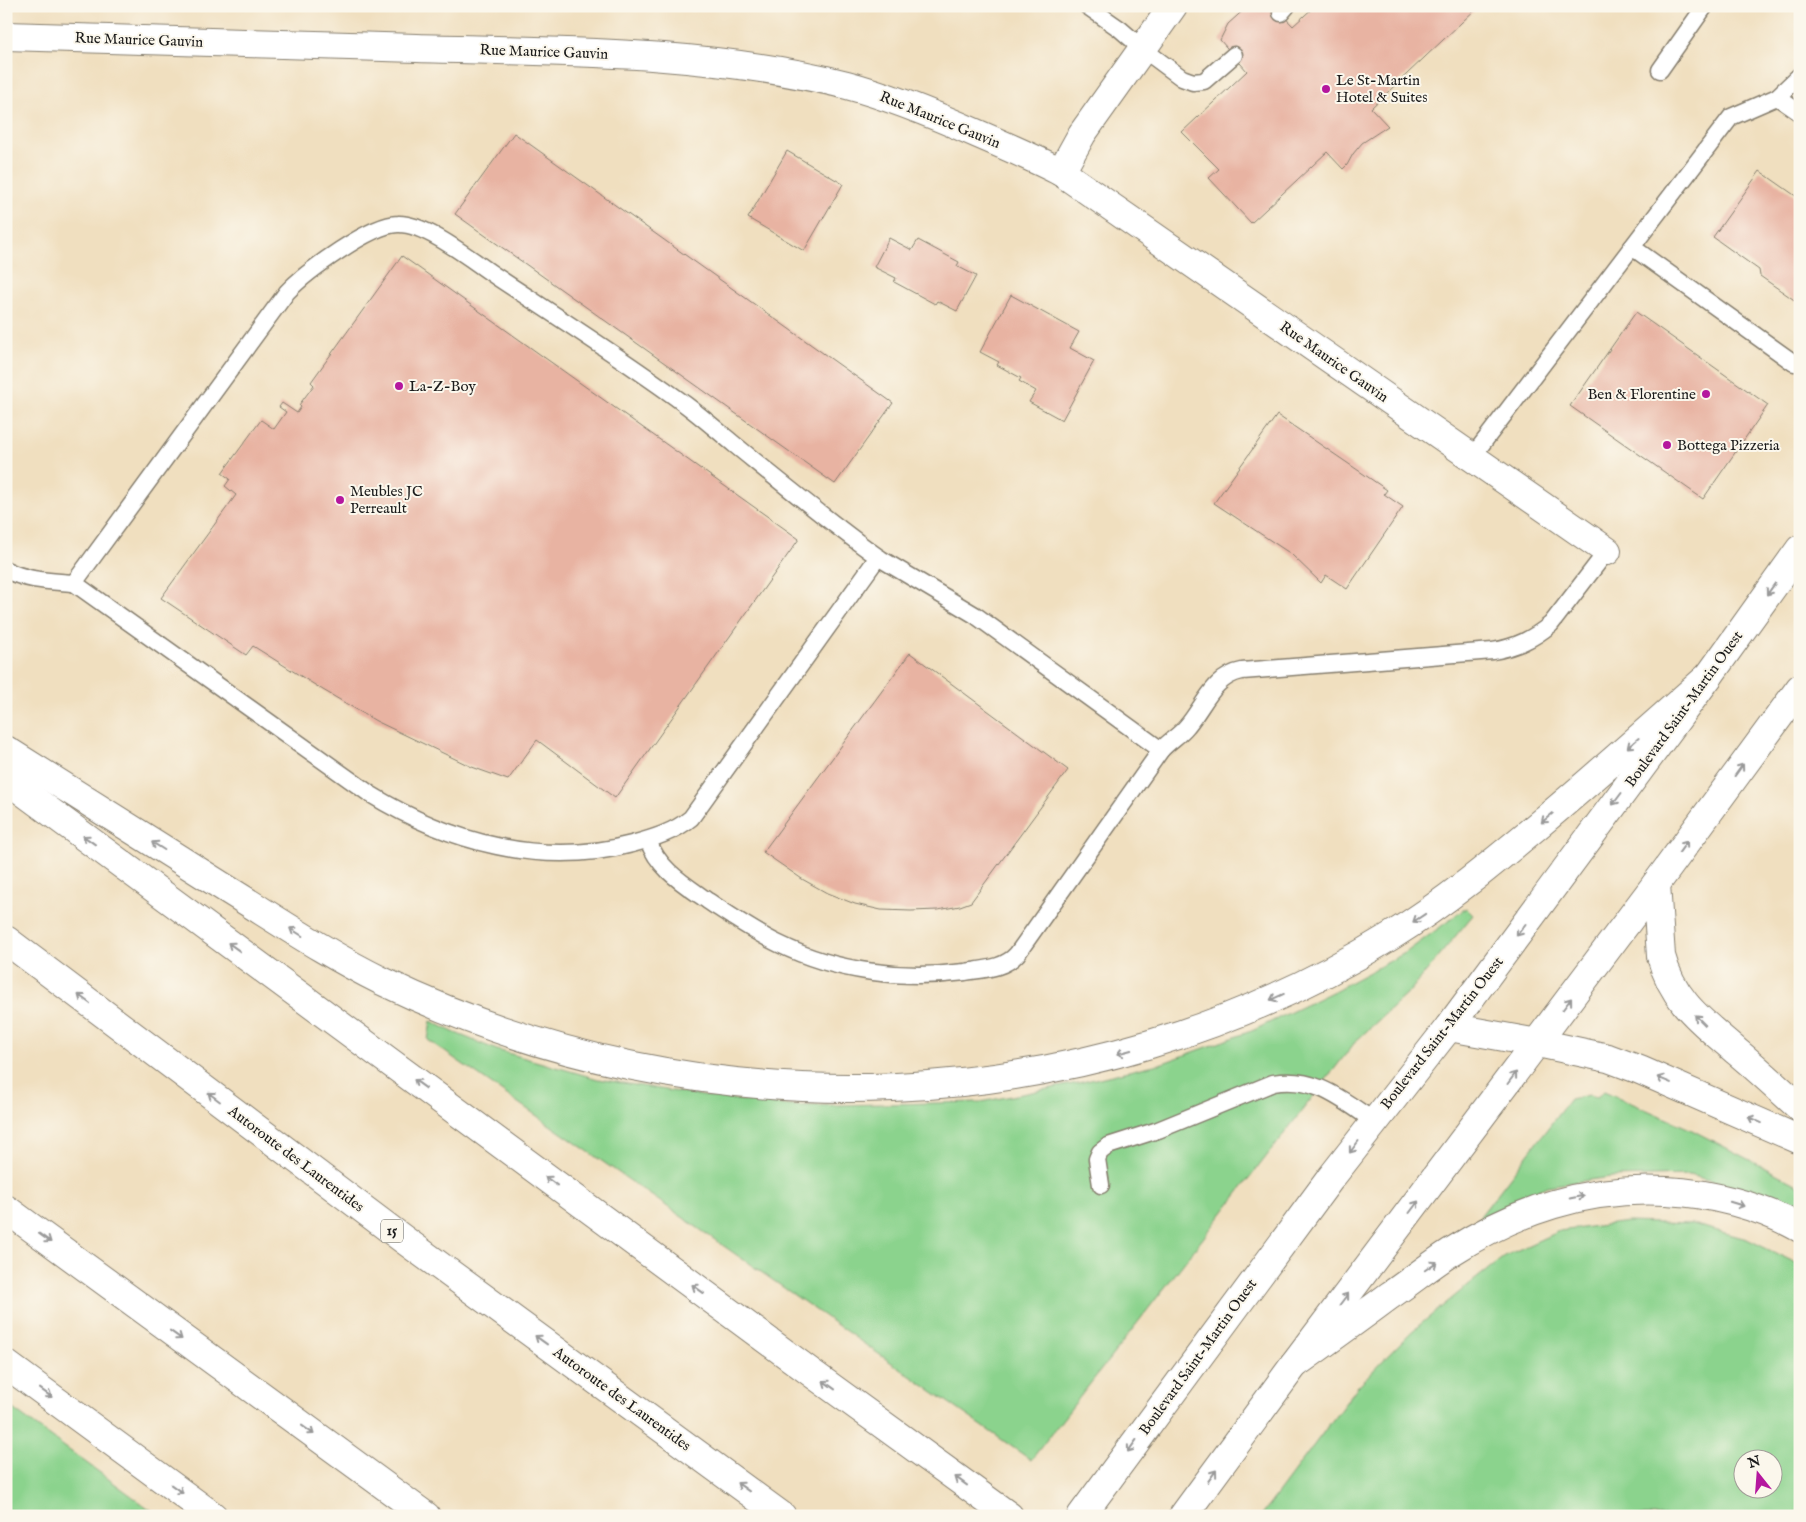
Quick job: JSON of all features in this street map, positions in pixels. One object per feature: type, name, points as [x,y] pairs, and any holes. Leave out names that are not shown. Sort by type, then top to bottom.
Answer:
[{"type":"main road","points":[[1062,172],[1082,134],[1173,6]]},
{"type":"main road","name":"Rue Maurice Gauvin","points":[[6,36],[622,54],[668,57],[740,65],[813,78],[889,98],[954,123],[1035,158],[1062,172],[1607,551]]},
{"type":"main road","name":"Boulevard Saint-Martin Ouest","points":[[1081,1516],[1212,1336],[1374,1121],[1449,1027],[1709,676],[1800,549]]},
{"type":"main road","points":[[6,750],[337,958],[424,1000],[478,1021],[580,1054],[645,1069],[701,1078],[799,1088],[912,1087],[955,1084],[1044,1070],[1144,1047],[1215,1023],[1284,994],[1320,976],[1395,934],[1471,881],[1584,787],[1709,676]]},
{"type":"main road","points":[[1183,1516],[1294,1365],[1538,1043],[1800,688]]},
{"type":"main road","points":[[6,779],[1004,1513]]},
{"type":"main road","points":[[1656,884],[1661,956],[1664,968],[1678,995],[1708,1028],[1800,1108]]},
{"type":"main road","name":"Autoroute des Laurentides","points":[[6,940],[403,1239],[782,1516]]},
{"type":"main road","points":[[1449,1027],[1608,1058],[1640,1070],[1800,1140]]},
{"type":"main road","points":[[1294,1365],[1452,1252],[1517,1217],[1567,1199],[1623,1191],[1680,1191],[1734,1202],[1765,1212],[1800,1228]]},
{"type":"main road","points":[[6,1209],[426,1516]]},
{"type":"main road","points":[[6,1364],[213,1516]]},
{"type":"lane","points":[[1087,6],[1120,29],[1142,49],[1182,78],[1193,82],[1204,81],[1234,55]]},
{"type":"lane","points":[[1660,70],[1705,6]]},
{"type":"lane","points":[[1472,457],[1731,117],[1777,97],[1800,76]]},
{"type":"lane","points":[[1777,97],[1800,113]]},
{"type":"lane","points":[[74,583],[287,292],[302,278],[364,235],[380,227],[397,224],[411,225],[439,239],[683,403],[842,531],[878,557],[975,615],[1161,750]]},
{"type":"lane","points":[[1632,246],[1794,363],[1800,363]]},
{"type":"lane","points":[[648,840],[656,858],[684,884],[760,934],[780,945],[804,954],[857,969],[884,974],[938,975],[985,969],[1006,963],[1017,954],[1161,750],[1188,726],[1218,683],[1236,672],[1484,652],[1518,645],[1530,640],[1551,624],[1607,551]]},
{"type":"lane","points":[[6,570],[22,577],[74,583],[370,794],[393,808],[461,835],[498,846],[542,853],[574,854],[595,852],[648,840],[681,826],[691,818],[878,557]]},
{"type":"lane","points":[[1101,1185],[1097,1159],[1100,1152],[1108,1146],[1158,1130],[1273,1083],[1287,1081],[1312,1084],[1329,1091],[1374,1121]]},
{"type":"green space","points":[[1466,908],[1473,915],[1410,991],[1356,1041],[1031,1460],[428,1040],[431,1021],[497,1050],[598,1079],[703,1096],[793,1106],[981,1102],[1078,1083],[1163,1063],[1254,1030],[1334,991],[1405,953]]},
{"type":"green space","points":[[1604,1091],[1690,1129],[1800,1186],[1800,1211],[1773,1198],[1690,1175],[1611,1177],[1547,1186],[1478,1219],[1570,1099],[1589,1095],[1597,1097]]},
{"type":"green space","points":[[1628,1222],[1692,1224],[1747,1239],[1800,1265],[1800,1516],[1261,1516],[1358,1386],[1411,1332],[1505,1256],[1559,1231]]},
{"type":"green space","points":[[6,1404],[159,1516],[6,1516]]},
{"type":"building","points":[[1248,6],[1274,6],[1293,26],[1315,6],[1479,6],[1371,108],[1388,126],[1362,143],[1343,169],[1327,152],[1251,223],[1209,178],[1219,169],[1182,132],[1247,71],[1220,40],[1228,24]]},
{"type":"building","points":[[514,133],[893,403],[835,484],[455,214]]},
{"type":"building","points":[[787,151],[843,184],[804,251],[748,218]]},
{"type":"building","points":[[1760,171],[1800,199],[1800,304],[1760,276],[1759,270],[1713,237]]},
{"type":"building","points":[[889,238],[912,250],[918,240],[959,262],[957,266],[976,276],[957,311],[937,301],[935,304],[894,282],[896,278],[874,267]]},
{"type":"building","points":[[402,256],[799,539],[615,798],[537,740],[508,780],[472,767],[376,721],[253,646],[246,655],[161,598],[236,495],[225,486],[230,479],[222,473],[261,420],[274,429],[286,412],[279,407],[282,403],[297,413],[301,407],[299,405],[314,385],[311,382]]},
{"type":"building","points":[[1011,295],[1079,332],[1070,348],[1094,361],[1062,420],[1029,402],[1036,391],[1019,381],[1021,378],[997,365],[999,362],[980,352]]},
{"type":"building","points":[[1636,312],[1768,405],[1703,499],[1570,406]]},
{"type":"building","points":[[1277,415],[1387,490],[1384,494],[1403,507],[1347,589],[1326,575],[1321,583],[1291,554],[1214,503]]},
{"type":"building","points":[[910,653],[1068,770],[971,902],[938,910],[881,910],[855,904],[827,893],[802,879],[763,852]]},
{"type":"place","name":"Le St-Martin Hotel & Suites","points":[[1326,89]]},
{"type":"place","name":"La-Z-Boy","points":[[399,386]]},
{"type":"place","name":"Ben & Florentine","points":[[1706,394]]},
{"type":"place","name":"Bottega Pizzeria","points":[[1667,445]]},
{"type":"place","name":"Meubles JC Perreault","points":[[340,500]]}]
